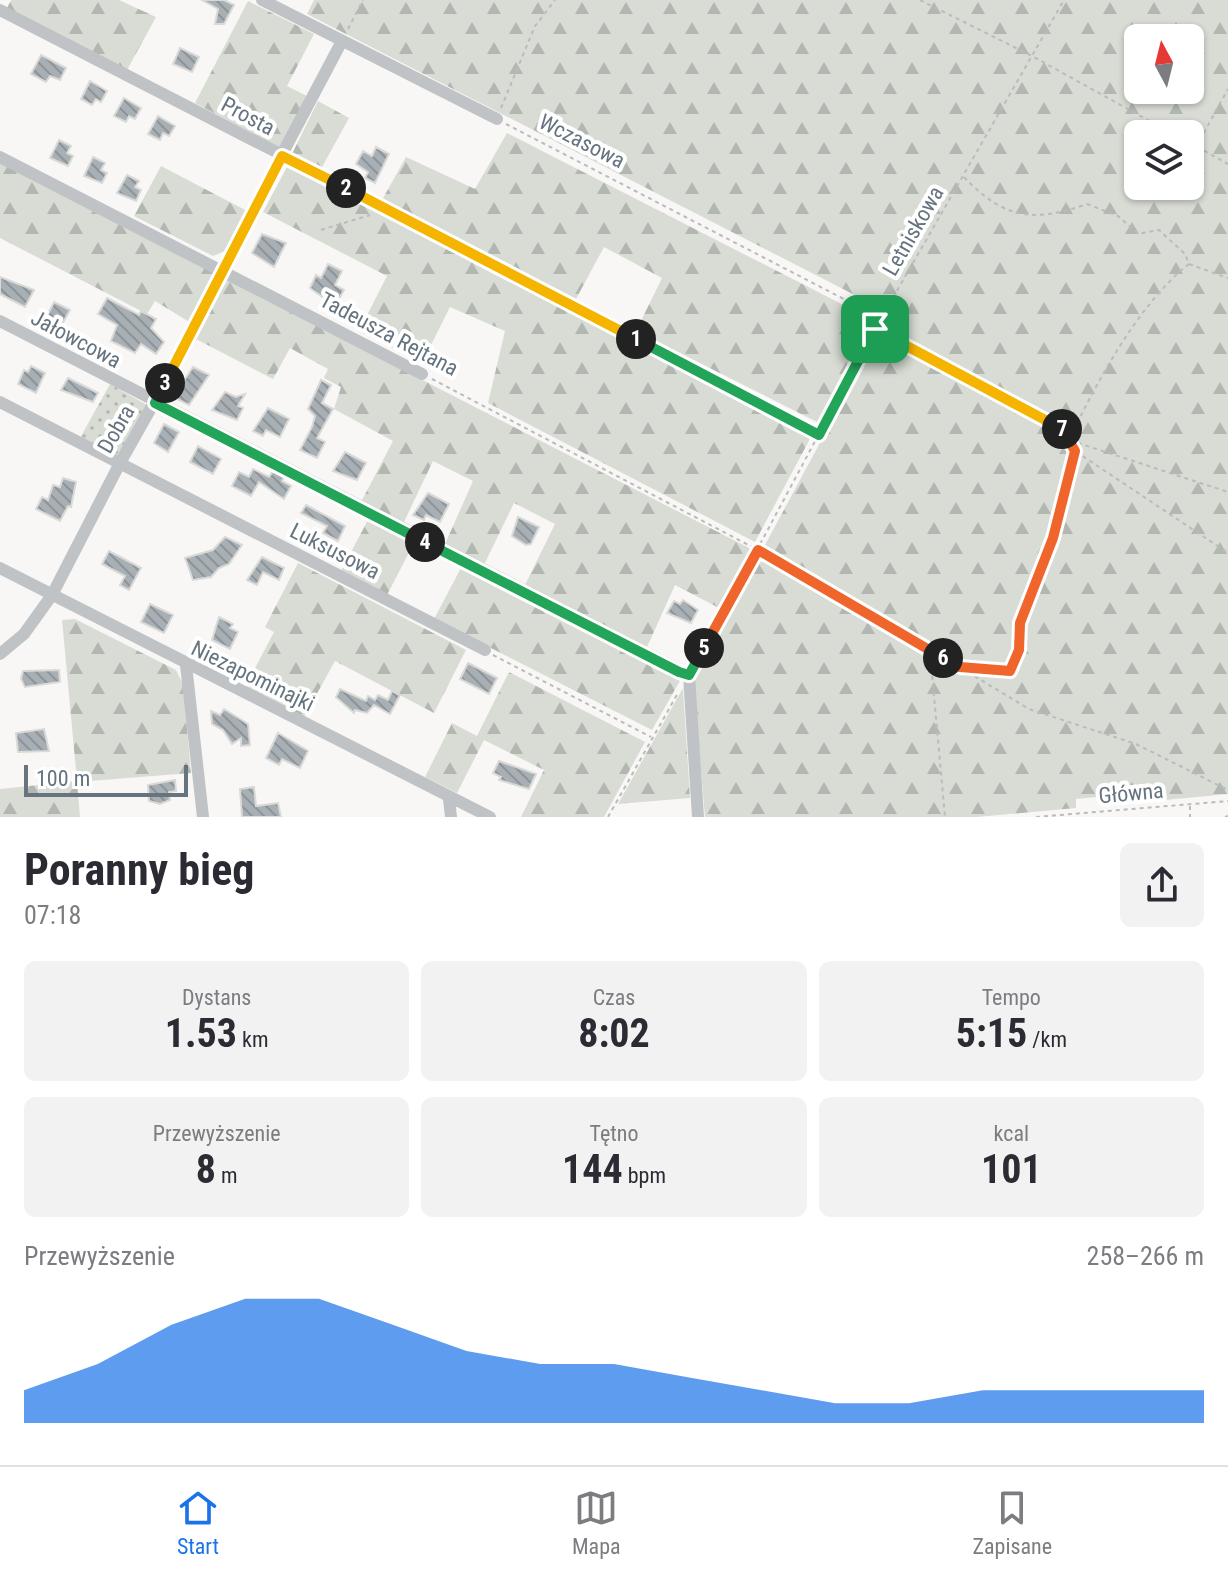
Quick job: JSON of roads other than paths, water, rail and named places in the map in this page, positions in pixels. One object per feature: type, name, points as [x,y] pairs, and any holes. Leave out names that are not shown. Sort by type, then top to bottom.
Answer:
[{"type":"street","points":[[262,0],[497,119]]},
{"type":"street","name":"Prosta","points":[[0,10],[387,209]]},
{"type":"street","name":"Dobra","points":[[0,654],[24,634],[52,595],[342,41]]},
{"type":"street","name":"Tadeusza Rejtana","points":[[0,157],[422,374]]},
{"type":"street","name":"Jałowcowa","points":[[0,321],[689,675],[698,817]]},
{"type":"street","name":"Luksusowa","points":[[0,402],[485,650]]},
{"type":"street","name":"Niezapominajki","points":[[0,568],[186,665],[422,781],[449,799],[490,817]]},
{"type":"street","points":[[186,665],[203,817]]},
{"type":"street","points":[[449,799],[451,817]]}]
